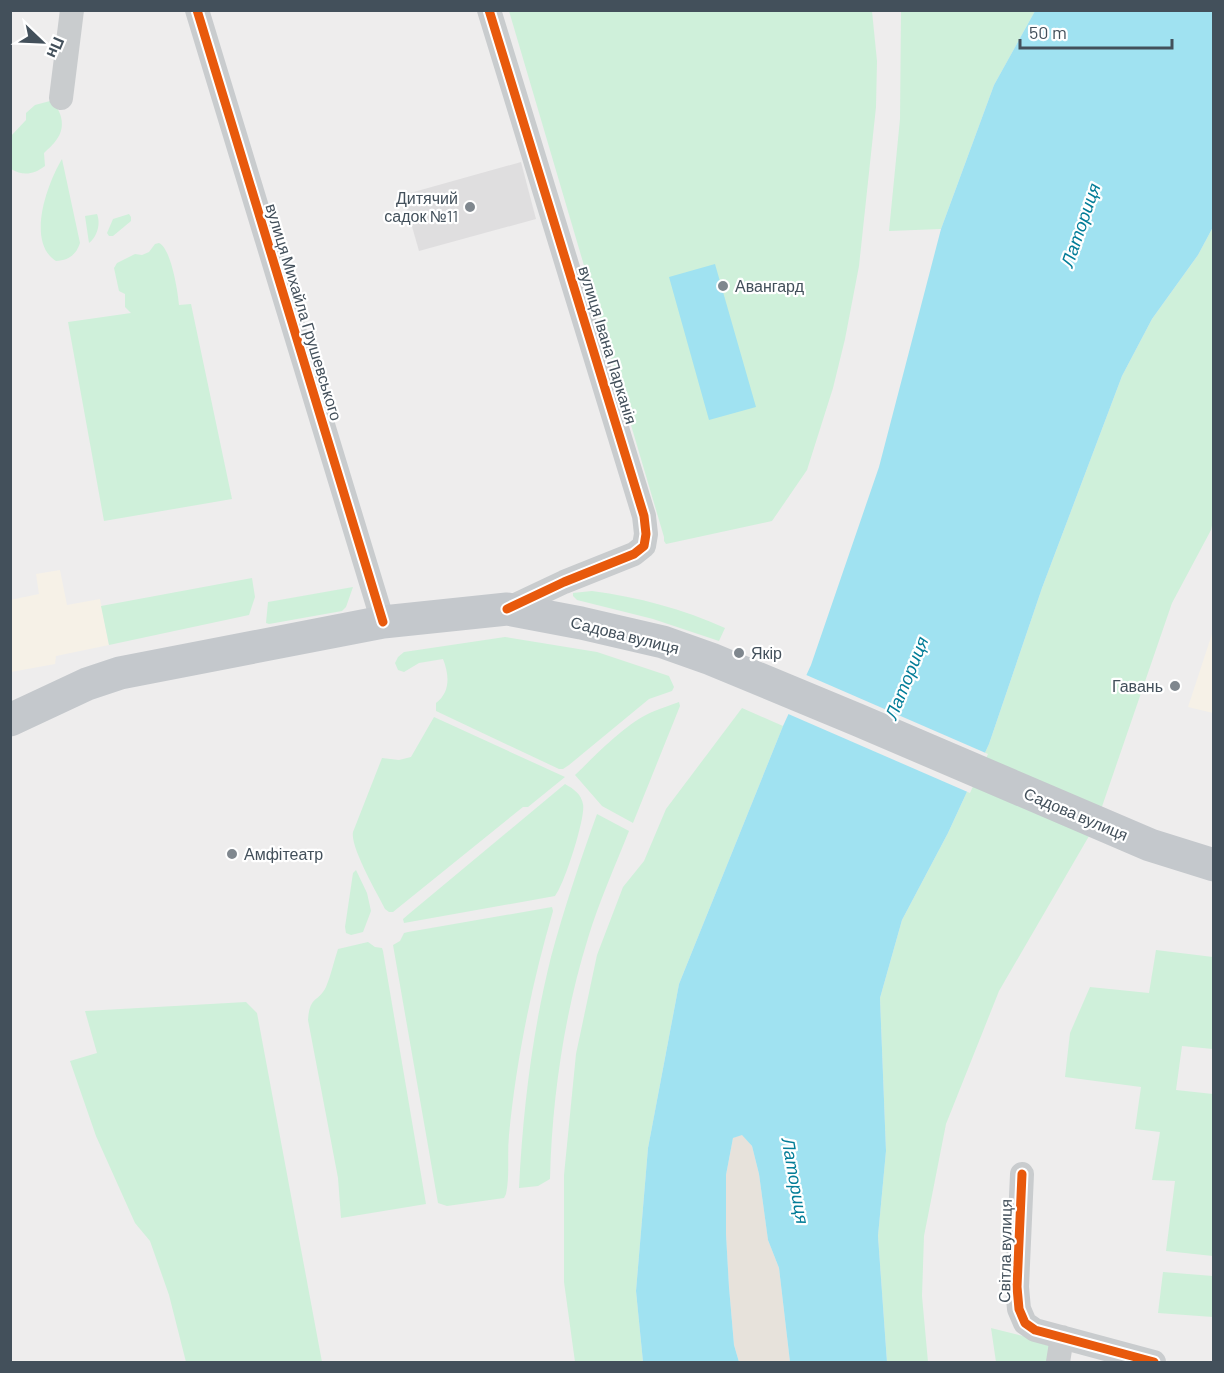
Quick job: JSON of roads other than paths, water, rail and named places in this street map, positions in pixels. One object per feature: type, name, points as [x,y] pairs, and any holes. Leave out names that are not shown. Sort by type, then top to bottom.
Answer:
[{"type":"main road","name":"Садова вулиця","points":[[10,720],[87,684],[120,673],[383,622],[507,609],[663,642],[729,667],[1150,846],[1214,865]]},
{"type":"street","points":[[61,98],[72,10]]},
{"type":"street","name":"вулиця Михайла Грушевського","points":[[197,10],[383,622]]},
{"type":"street","name":"вулиця Івана Парканія","points":[[489,10],[644,516],[646,534],[644,546],[633,554],[564,582],[507,609]]},
{"type":"street","name":"Світла вулиця","points":[[1022,1174],[1017,1287],[1019,1309],[1025,1323],[1035,1330],[1154,1362]]},
{"type":"street","points":[[1058,1362],[1062,1337]]},
{"type":"water","name":"Латориця","points":[[1035,11],[1213,11],[1213,227],[1198,255],[1152,319],[1122,376],[1042,588],[989,744],[948,833],[902,920],[880,998],[886,1151],[878,1236],[887,1362],[790,1362],[779,1268],[768,1240],[759,1174],[752,1146],[742,1135],[733,1138],[726,1175],[729,1287],[734,1345],[739,1362],[643,1362],[636,1291],[648,1148],[679,984],[783,726],[811,665],[879,467],[941,229],[994,85]]},
{"type":"water","points":[[715,264],[756,407],[709,420],[669,277]]},
{"type":"place","name":"Дитячий садок №11","points":[[470,207]]},
{"type":"place","name":"Авангард","points":[[723,286]]},
{"type":"place","name":"Якір","points":[[739,653]]},
{"type":"place","name":"Гавань","points":[[1175,686]]},
{"type":"place","name":"Амфітеатр","points":[[232,854]]}]
